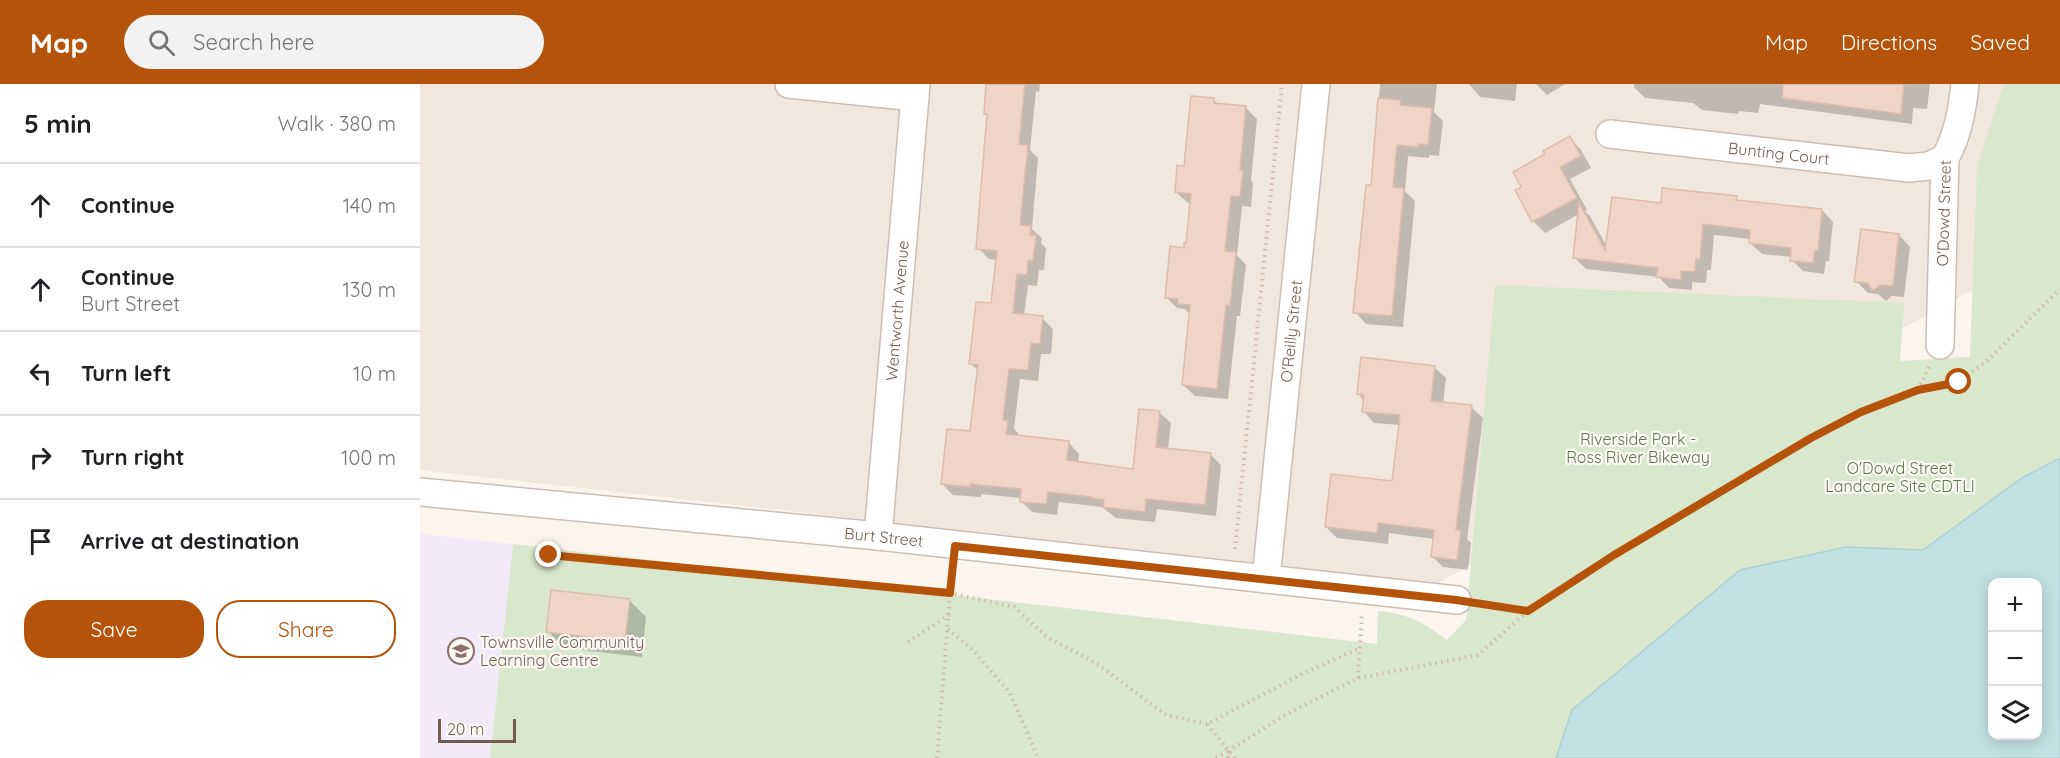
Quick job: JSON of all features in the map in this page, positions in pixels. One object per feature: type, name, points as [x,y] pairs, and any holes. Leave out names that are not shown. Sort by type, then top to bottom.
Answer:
[{"type":"street","points":[[789,84],[916,91]]},
{"type":"street","name":"O'Reilly Street","points":[[1266,579],[1316,84]]},
{"type":"street","name":"O'Dowd Street","points":[[1940,345],[1944,158],[1954,143],[1961,116],[1965,84]]},
{"type":"street","name":"Wentworth Avenue","points":[[878,536],[916,91]]},
{"type":"street","name":"Bunting Court","points":[[1610,134],[1909,168],[1929,166],[1944,158]]},
{"type":"street","name":"Burt Street","points":[[420,492],[878,536],[1456,600]]},
{"type":"path","points":[[1235,549],[1282,84]]},
{"type":"path","points":[[1216,758],[1285,715],[1358,678],[1478,654],[1528,611],[1614,555],[1811,438],[1861,412],[1918,390],[1959,382],[1988,360],[2060,289]]},
{"type":"path","points":[[937,758],[955,546]]},
{"type":"path","points":[[549,555],[950,593],[1014,607],[1047,637],[1096,663],[1166,715],[1207,724],[1235,758]]},
{"type":"path","points":[[1358,678],[1364,590]]},
{"type":"path","points":[[1456,600],[1528,611]]},
{"type":"path","points":[[908,642],[949,615]]},
{"type":"path","points":[[948,628],[973,650],[1010,693],[1038,758]]},
{"type":"path","points":[[1207,724],[1306,672],[1360,648]]},
{"type":"path","points":[[1228,758],[1230,750]]},
{"type":"shaded area","points":[[420,84],[2060,84],[2060,242],[1438,583],[420,470]]},
{"type":"shaded area","name":"Townsville Community Learning Centre","points":[[420,534],[513,544],[490,758],[420,758]]},
{"type":"green space","points":[[2004,84],[2060,84],[2060,458],[2022,478],[1923,550],[1846,547],[1572,710],[1556,758],[490,758],[513,544],[1377,644],[1378,611],[1398,614],[1415,620],[1447,640],[1466,620],[1495,285],[1904,303],[1900,361],[1970,357],[1977,166]]},
{"type":"water","points":[[2060,458],[2060,758],[1556,758],[1572,710],[1740,570],[1846,547],[1923,550],[2022,478]]},
{"type":"building","points":[[986,84],[1025,84],[1019,144],[1028,145],[1020,225],[1031,226],[1030,235],[1036,235],[1033,260],[1028,260],[1027,275],[1017,274],[1013,313],[1043,316],[1040,344],[1031,343],[1028,370],[1009,369],[1003,420],[1008,421],[1006,434],[1069,441],[1067,460],[1133,469],[1139,409],[1160,411],[1156,447],[1211,453],[1205,505],[1146,499],[1145,512],[1103,507],[1104,500],[1092,497],[1048,492],[1046,504],[1020,502],[1021,489],[970,484],[970,487],[941,484],[947,429],[970,431],[978,365],[969,364],[976,302],[991,303],[997,251],[976,249],[987,114],[984,114]]},
{"type":"building","points":[[1783,84],[1904,84],[1901,114],[1782,98]]},
{"type":"building","points":[[1191,96],[1214,98],[1214,103],[1246,106],[1240,197],[1231,196],[1225,251],[1236,252],[1230,306],[1226,305],[1217,389],[1182,385],[1190,305],[1177,304],[1178,299],[1165,298],[1170,246],[1184,248],[1184,243],[1186,243],[1191,194],[1175,192],[1177,165],[1184,166]]},
{"type":"building","points":[[1378,98],[1401,100],[1400,105],[1432,108],[1428,145],[1418,144],[1418,147],[1397,145],[1393,187],[1404,188],[1392,316],[1353,313],[1366,185],[1371,185]]},
{"type":"building","points":[[1570,136],[1581,156],[1560,167],[1577,198],[1532,222],[1515,190],[1521,187],[1513,172],[1545,154],[1543,151]]},
{"type":"building","points":[[1662,188],[1737,196],[1736,200],[1822,209],[1818,251],[1815,250],[1813,263],[1790,261],[1791,248],[1749,243],[1750,230],[1703,224],[1700,260],[1696,259],[1695,272],[1681,271],[1681,280],[1656,277],[1658,268],[1573,258],[1579,203],[1605,250],[1612,197],[1661,203]]},
{"type":"building","points":[[1861,229],[1899,234],[1893,286],[1880,285],[1873,291],[1867,283],[1854,282]]},
{"type":"building","points":[[1361,357],[1435,366],[1431,401],[1472,405],[1456,530],[1461,531],[1457,560],[1431,557],[1434,530],[1378,523],[1377,533],[1325,527],[1331,474],[1392,481],[1400,415],[1362,412],[1364,395],[1357,394]]},
{"type":"building","points":[[551,590],[630,599],[625,641],[546,632]]},
{"type":"place","name":"Townsville Community Learning Centre","points":[[461,651]]},
{"type":"route","points":[[549,555],[950,593],[955,546],[1456,600],[1528,611],[1614,555],[1811,438],[1861,412],[1918,390],[1959,382]]},
{"type":"park label","name":"Riverside Park - Ross River Bikeway","points":[[1638,448]]},
{"type":"park label","name":"O'Dowd Street Landcare Site CDTLI","points":[[1900,477]]}]
